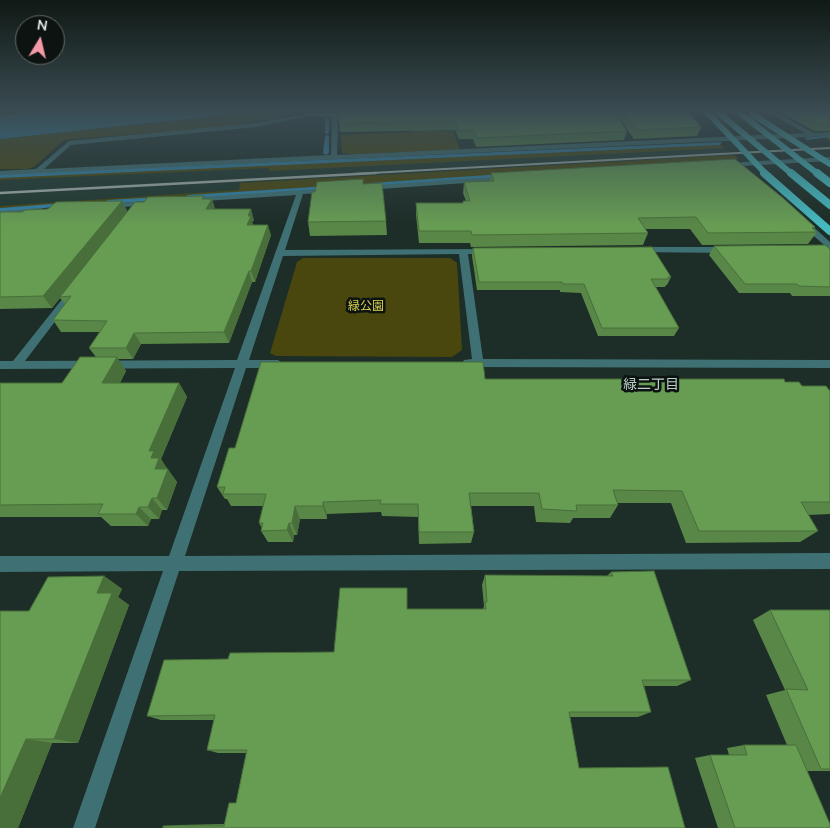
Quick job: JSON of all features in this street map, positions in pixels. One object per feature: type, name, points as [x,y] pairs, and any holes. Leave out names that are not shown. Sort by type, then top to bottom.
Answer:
[{"type":"main road","points":[[741,149],[757,166],[830,231]]},
{"type":"main road","points":[[762,149],[830,205]]},
{"type":"main road","points":[[786,149],[830,183]]},
{"type":"main road","points":[[806,149],[830,164]]},
{"type":"street","points":[[38,171],[63,149]]},
{"type":"street","points":[[334,149],[334,158]]},
{"type":"street","points":[[0,172],[533,149]]},
{"type":"street","points":[[720,166],[830,160]]},
{"type":"street","points":[[739,165],[746,171]]},
{"type":"street","points":[[359,188],[517,177]]},
{"type":"street","points":[[181,201],[339,190]]},
{"type":"street","points":[[84,828],[300,193]]},
{"type":"street","points":[[94,206],[161,202]]},
{"type":"street","points":[[130,218],[142,203]]},
{"type":"street","points":[[0,213],[47,210]]},
{"type":"street","points":[[795,215],[827,248]]},
{"type":"street","points":[[628,250],[744,250]]},
{"type":"street","points":[[463,251],[478,363]]},
{"type":"street","points":[[280,252],[502,251]]},
{"type":"street","points":[[16,365],[83,279]]},
{"type":"street","points":[[458,363],[830,364]]},
{"type":"street","points":[[0,365],[291,364]]},
{"type":"street","points":[[0,564],[830,561]]},
{"type":"shaded area","points":[[619,149],[726,149],[739,159],[0,208],[0,177]]},
{"type":"green space","points":[[0,149],[54,149],[35,166],[28,169],[0,169]]},
{"type":"green space","points":[[342,149],[460,150],[351,154],[342,153]]},
{"type":"green space","points":[[619,149],[712,149],[269,171],[269,168],[0,180],[0,177]]},
{"type":"green space","points":[[734,155],[739,159],[0,208],[0,206],[239,190],[240,183]]},
{"type":"green space","name":"緑公園","points":[[303,258],[450,258],[457,263],[462,350],[452,357],[276,356],[270,353],[297,262]]},
{"type":"building","points":[[735,159],[783,198],[815,227],[812,228],[817,232],[708,233],[696,217],[638,218],[648,233],[472,235],[471,231],[419,231],[416,203],[463,203],[463,201],[470,201],[464,182],[494,181],[491,173]]},
{"type":"building","points":[[363,179],[363,184],[382,183],[386,221],[308,222],[312,192],[315,192],[317,182]]},
{"type":"building","points":[[204,196],[202,199],[212,199],[206,209],[251,209],[248,216],[251,216],[247,225],[268,225],[251,271],[249,271],[224,332],[134,333],[126,348],[89,348],[107,321],[53,320],[71,296],[60,297],[135,202],[144,202],[148,197]]},
{"type":"building","points":[[122,201],[43,296],[0,297],[0,212],[48,209],[56,202]]},
{"type":"building","points":[[825,245],[830,249],[830,287],[799,286],[797,284],[745,284],[714,246]]},
{"type":"building","points":[[652,247],[671,277],[668,277],[669,279],[651,279],[679,328],[602,328],[584,284],[563,284],[562,282],[479,282],[473,248]]},
{"type":"building","points":[[80,357],[117,357],[102,383],[179,383],[149,451],[154,451],[151,458],[159,458],[155,469],[168,469],[157,498],[152,498],[148,507],[139,507],[136,514],[98,514],[103,504],[0,505],[0,383],[62,383]]},
{"type":"building","points":[[261,362],[483,362],[485,379],[784,379],[785,382],[799,382],[802,386],[826,386],[830,391],[830,502],[801,502],[818,531],[699,531],[682,491],[613,490],[618,505],[576,505],[577,511],[542,509],[539,493],[469,493],[474,532],[419,532],[418,504],[380,504],[381,500],[323,502],[323,506],[295,506],[292,523],[289,523],[287,530],[261,531],[263,523],[259,523],[266,494],[223,494],[225,487],[217,487],[229,448],[235,448]]},
{"type":"building","points":[[654,571],[691,680],[642,680],[651,712],[569,712],[579,768],[668,767],[685,828],[163,828],[163,826],[224,826],[229,803],[236,803],[247,750],[207,750],[215,715],[147,716],[164,660],[228,659],[230,653],[334,652],[340,588],[407,588],[407,609],[486,609],[485,575],[613,576],[611,572]]},
{"type":"building","points":[[104,576],[97,593],[112,593],[54,739],[26,739],[0,798],[0,611],[29,611],[48,577]]},
{"type":"building","points":[[770,610],[830,610],[830,769],[821,769],[786,689],[808,690]]},
{"type":"building","points":[[744,745],[796,745],[830,824],[830,828],[735,828],[710,755],[747,755]]},
{"type":"waterway","points":[[326,149],[326,153]]},
{"type":"waterway","points":[[0,176],[597,149]]},
{"type":"waterway","points":[[370,185],[503,176]]},
{"type":"waterway","points":[[188,197],[328,188]]},
{"type":"waterway","points":[[108,202],[159,199]]},
{"type":"waterway","points":[[0,210],[64,205]]},
{"type":"railway","points":[[353,174],[818,149]]},
{"type":"railway","points":[[0,193],[376,173]]},
{"type":"district","name":"緑二丁目","points":[[651,386]]}]
